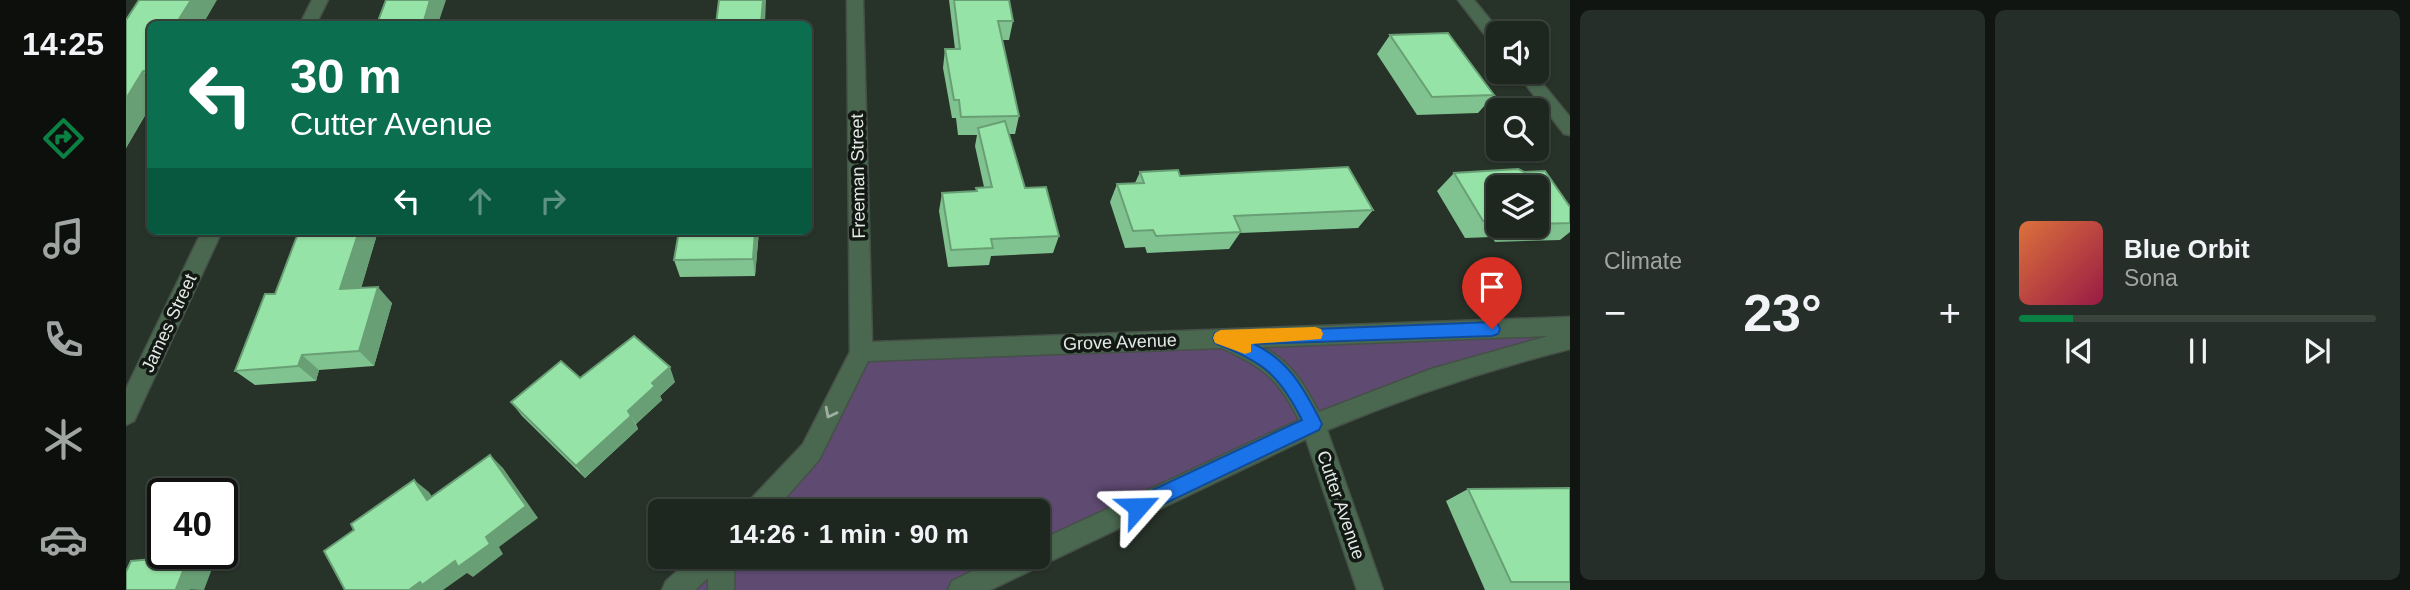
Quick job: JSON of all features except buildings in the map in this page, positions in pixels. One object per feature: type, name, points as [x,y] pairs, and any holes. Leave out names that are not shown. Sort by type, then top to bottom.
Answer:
[{"type":"street","points":[[310,21],[320,0]]},
{"type":"street","name":"Freeman Street","points":[[855,0],[861,352]]},
{"type":"street","points":[[1466,0],[1486,25]]},
{"type":"street","points":[[1534,84],[1570,130]]},
{"type":"street","name":"James Street","points":[[126,414],[210,235]]},
{"type":"street","name":"Grove Avenue","points":[[861,352],[1570,326]]},
{"type":"street","name":"Cutter Avenue","points":[[1221,338],[1252,350],[1282,372],[1295,389],[1313,424],[1370,590]]},
{"type":"street","points":[[1050,548],[1313,424],[1415,383],[1506,355],[1570,340]]},
{"type":"street","points":[[768,499],[811,452],[861,352]]},
{"type":"street","points":[[675,590],[699,569]]},
{"type":"street","points":[[721,590],[722,569]]},
{"type":"street","points":[[961,590],[1005,569]]},
{"type":"shaded area","points":[[1570,326],[1570,340],[1313,424],[1050,548],[1050,499],[768,499],[811,452],[861,352]]},
{"type":"shaded area","points":[[702,569],[1006,569],[961,590],[678,590]]},
{"type":"slow traffic","points":[[1245,347],[1221,338],[1315,334]]},
{"type":"route","points":[[1138,507],[1313,424],[1295,389],[1282,372],[1252,350],[1221,338],[1492,329]]}]
